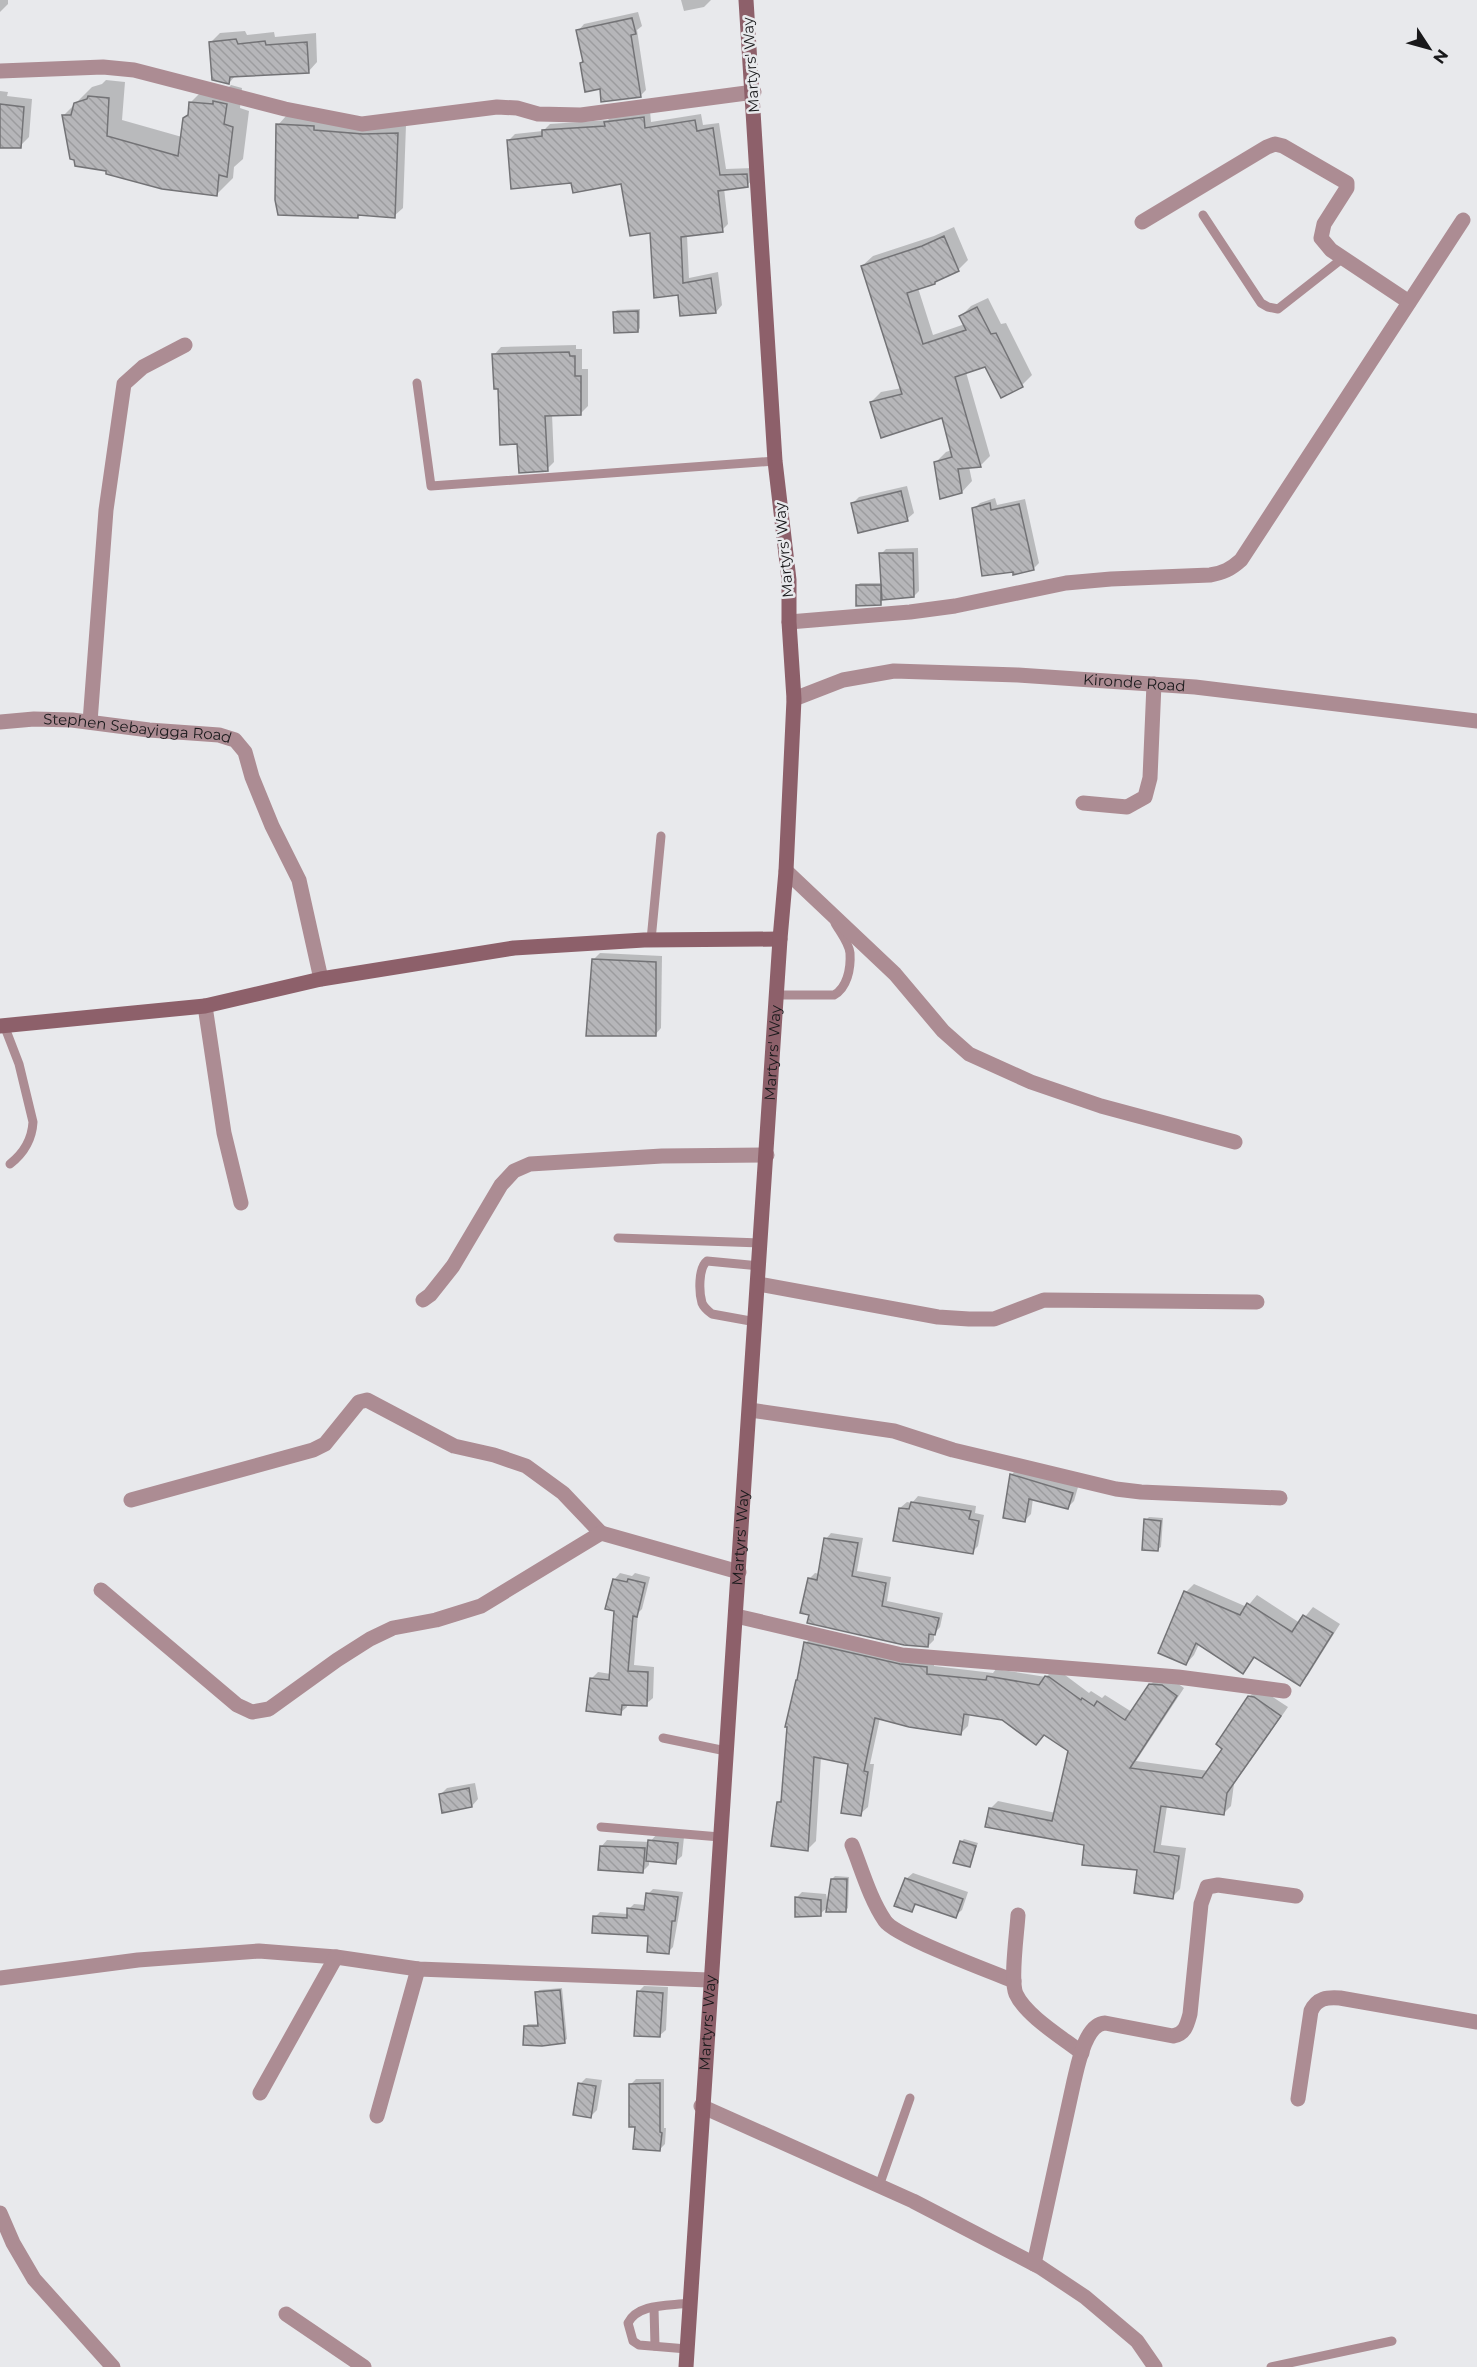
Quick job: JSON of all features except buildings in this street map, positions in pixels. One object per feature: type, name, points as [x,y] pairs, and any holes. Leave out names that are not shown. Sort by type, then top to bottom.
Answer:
[{"type":"main road","name":"Martyrs' Way","points":[[686,2367],[709,1980],[786,872],[794,699],[789,580],[775,461],[746,0]]},
{"type":"main road","points":[[2,1025],[205,1006],[321,979],[514,948],[651,940],[780,939]]},
{"type":"street","points":[[0,71],[103,67],[134,70],[285,109],[362,124],[497,107],[517,108],[538,114],[581,115],[753,92]]},
{"type":"street","points":[[1142,222],[1275,144],[1283,146],[1347,183],[1347,188],[1324,224],[1321,238],[1331,250],[1409,302]]},
{"type":"street","points":[[789,622],[955,606],[1066,583],[1222,574],[1241,560],[1463,220]]},
{"type":"street","points":[[90,722],[106,510],[124,384],[143,368],[185,345]]},
{"type":"street","name":"Kironde Road","points":[[794,699],[843,680],[894,671],[1018,675],[1195,687],[1477,721]]},
{"type":"street","points":[[1083,803],[1127,807],[1145,796],[1150,778],[1155,684]]},
{"type":"street","name":"Stephen Sebayigga Road","points":[[0,722],[34,719],[90,722],[149,730],[219,735],[235,740],[242,746],[272,826],[299,880],[321,979]]},
{"type":"street","points":[[786,872],[895,974],[943,1030],[969,1054],[1030,1082],[1101,1106],[1235,1142]]},
{"type":"street","points":[[205,1006],[224,1132],[241,1203]]},
{"type":"street","points":[[423,1300],[430,1295],[453,1266],[501,1185],[514,1171],[530,1164],[662,1156],[767,1155]]},
{"type":"street","points":[[758,1284],[938,1317],[969,1319],[994,1319],[1044,1300],[1257,1302]]},
{"type":"street","points":[[130,1500],[313,1450],[325,1444],[359,1402],[367,1400],[454,1446],[494,1455],[526,1466],[563,1493],[602,1533],[739,1572]]},
{"type":"street","points":[[750,1410],[894,1431],[953,1450],[1116,1489],[1280,1498]]},
{"type":"street","points":[[101,1590],[237,1705],[252,1712],[269,1709],[370,1639],[393,1628],[436,1620],[482,1606],[602,1533]]},
{"type":"street","points":[[736,1616],[902,1655],[1178,1677],[1284,1691]]},
{"type":"street","points":[[852,1845],[873,1899],[886,1923],[906,1935],[1014,1981]]},
{"type":"street","points":[[1034,2264],[1082,2053],[1088,2037],[1099,2023],[1173,2036],[1185,2030],[1190,2014],[1201,1904],[1207,1887],[1218,1885],[1296,1896]]},
{"type":"street","points":[[1018,1915],[1015,1993],[1023,2007],[1082,2053]]},
{"type":"street","points":[[0,1978],[138,1960],[259,1951],[418,1969],[709,1980]]},
{"type":"street","points":[[260,2093],[336,1958]]},
{"type":"street","points":[[377,2116],[418,1969]]},
{"type":"street","points":[[1298,2099],[1311,2011],[1320,2000],[1329,1997],[1341,1998],[1477,2022]]},
{"type":"street","points":[[701,2106],[913,2201],[1034,2264],[1085,2297],[1128,2333],[1137,2341],[1155,2367]]},
{"type":"street","points":[[0,2213],[13,2243],[34,2279],[113,2367]]},
{"type":"street","points":[[286,2314],[364,2367]]},
{"type":"lane","points":[[1203,215],[1261,303],[1268,307],[1278,309],[1343,258]]},
{"type":"lane","points":[[417,382],[430,486],[775,461]]},
{"type":"lane","points":[[651,940],[661,836]]},
{"type":"lane","points":[[776,995],[834,995],[841,991],[846,983],[850,953],[831,916]]},
{"type":"lane","points":[[2,1025],[19,1064],[33,1122],[33,1132],[28,1143],[20,1156],[10,1164]]},
{"type":"lane","points":[[618,1238],[761,1243]]},
{"type":"lane","points":[[756,1322],[712,1314],[706,1310],[702,1302],[701,1269],[707,1261],[760,1266]]},
{"type":"lane","points":[[663,1738],[726,1751]]},
{"type":"lane","points":[[601,1827],[720,1837]]},
{"type":"lane","points":[[879,2186],[910,2098]]},
{"type":"lane","points":[[687,2349],[639,2345],[633,2341],[628,2323],[632,2315],[642,2309],[689,2303]]},
{"type":"lane","points":[[654,2308],[655,2346]]},
{"type":"lane","points":[[1271,2367],[1392,2341]]}]
